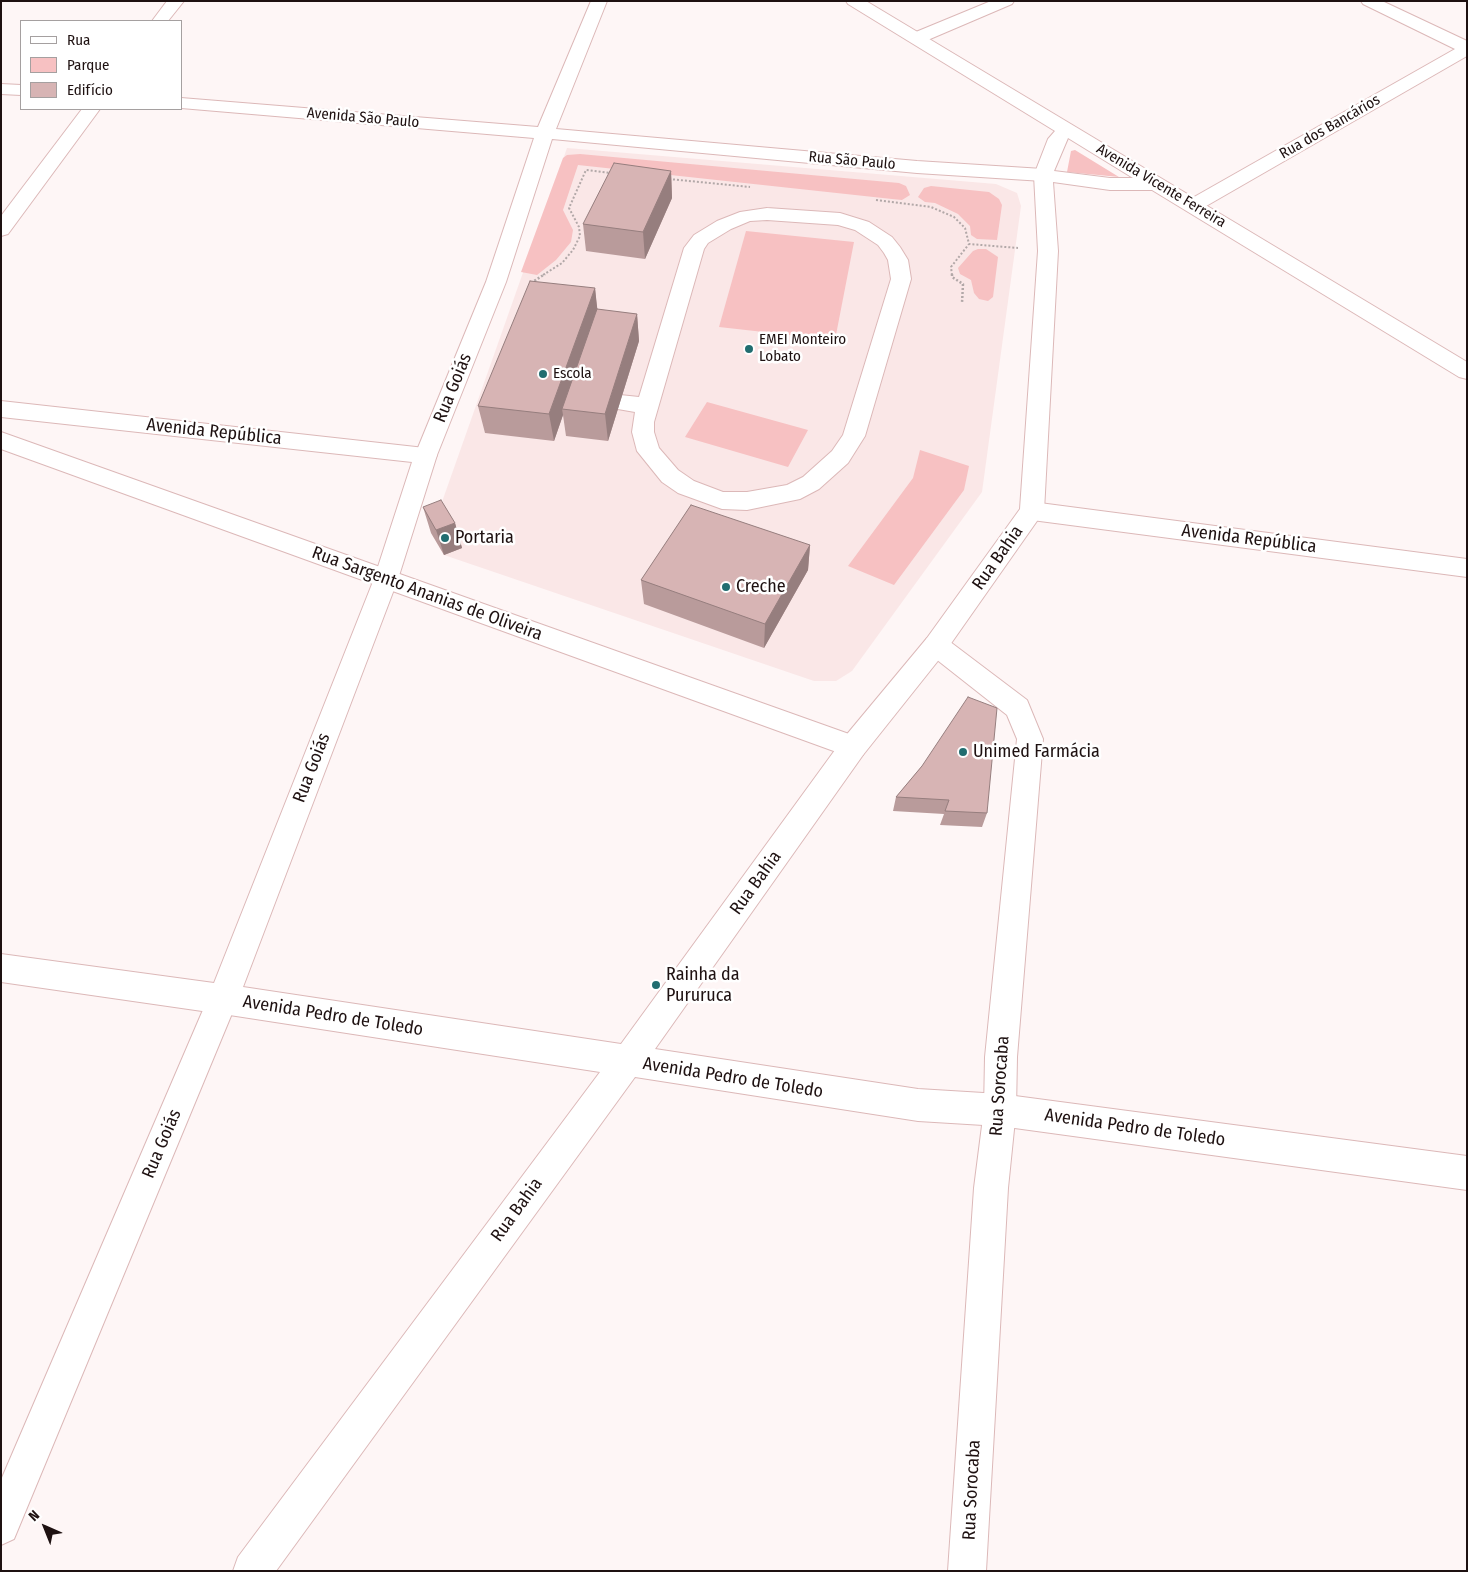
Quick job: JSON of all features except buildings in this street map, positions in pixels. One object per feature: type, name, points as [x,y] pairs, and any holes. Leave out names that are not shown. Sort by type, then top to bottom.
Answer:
[{"type":"street","points":[[161,20],[176,1]]},
{"type":"street","name":"Rua Goiás","points":[[1,1526],[223,999],[386,579],[426,455],[496,282],[545,133],[600,1]]},
{"type":"street","name":"Avenida Vicente Ferreira","points":[[854,1],[1194,205],[1467,372]]},
{"type":"street","points":[[917,38],[1006,1]]},
{"type":"street","points":[[1369,1],[1467,49]]},
{"type":"street","name":"Rua dos Bancários","points":[[1194,205],[1467,49]]},
{"type":"street","points":[[1,89],[20,90]]},
{"type":"street","name":"Avenida São Paulo","points":[[182,103],[545,133]]},
{"type":"street","points":[[1,230],[90,110]]},
{"type":"street","name":"Rua Bahia","points":[[252,1571],[627,1062],[853,747],[936,645],[1032,511],[1048,251],[1043,175],[1057,139],[1067,129]]},
{"type":"street","name":"Rua São Paulo","points":[[545,133],[917,167],[1043,175],[1110,184],[1158,184]]},
{"type":"street","points":[[767,214],[840,219],[852,222],[885,241],[898,260],[901,279],[854,436],[840,457],[811,483],[792,493],[747,501],[722,500],[686,487],[670,476],[648,451],[642,432],[648,405],[694,248],[714,230],[747,216],[767,214]]},
{"type":"street","points":[[620,403],[648,405]]},
{"type":"street","name":"Avenida República","points":[[1,409],[426,455]]},
{"type":"street","name":"Rua Sargento Ananias de Oliveira","points":[[1,440],[853,747]]},
{"type":"street","name":"Avenida República","points":[[1032,511],[1467,568]]},
{"type":"street","name":"Rua Sorocaba","points":[[936,645],[1018,708],[1030,740],[1001,1057],[1000,1110],[991,1188],[968,1571]]},
{"type":"street","name":"Avenida Pedro de Toledo","points":[[1,968],[223,999],[918,1106],[1000,1110],[1467,1173]]},
{"type":"path","points":[[962,303],[963,284],[952,277],[951,267],[969,244]]},
{"type":"shaded area","name":"EMEI Monteiro Lobato","points":[[567,148],[996,184],[1017,193],[1021,206],[982,492],[852,671],[836,681],[814,681],[444,555],[431,533]]},
{"type":"green space","points":[[1075,150],[1119,177],[1067,172],[1071,151]]},
{"type":"green space","points":[[580,154],[899,183],[906,186],[910,195],[902,200],[578,165],[563,210],[573,230],[571,242],[556,260],[537,275],[521,272],[563,158],[567,155]]},
{"type":"green space","points":[[931,186],[989,192],[999,199],[1002,205],[997,240],[977,239],[971,235],[970,226],[958,214],[935,203],[925,202],[918,197],[924,188]]},
{"type":"green space","points":[[746,231],[854,242],[835,340],[719,327]]},
{"type":"green space","points":[[986,249],[998,257],[993,297],[988,301],[979,299],[974,293],[971,280],[960,274],[958,268],[973,251]]},
{"type":"green space","points":[[707,402],[808,430],[788,467],[685,437]]},
{"type":"green space","points":[[920,450],[969,466],[964,490],[894,585],[848,566],[913,478]]},
{"type":"place","name":"EMEI Monteiro Lobato","points":[[749,349]]},
{"type":"place","name":"Escola","points":[[543,374]]},
{"type":"place","name":"Portaria","points":[[445,538]]},
{"type":"place","name":"Creche","points":[[726,587]]},
{"type":"place","name":"Unimed Farmácia","points":[[963,752]]},
{"type":"place","name":"Rainha da Pururuca","points":[[656,985]]}]
